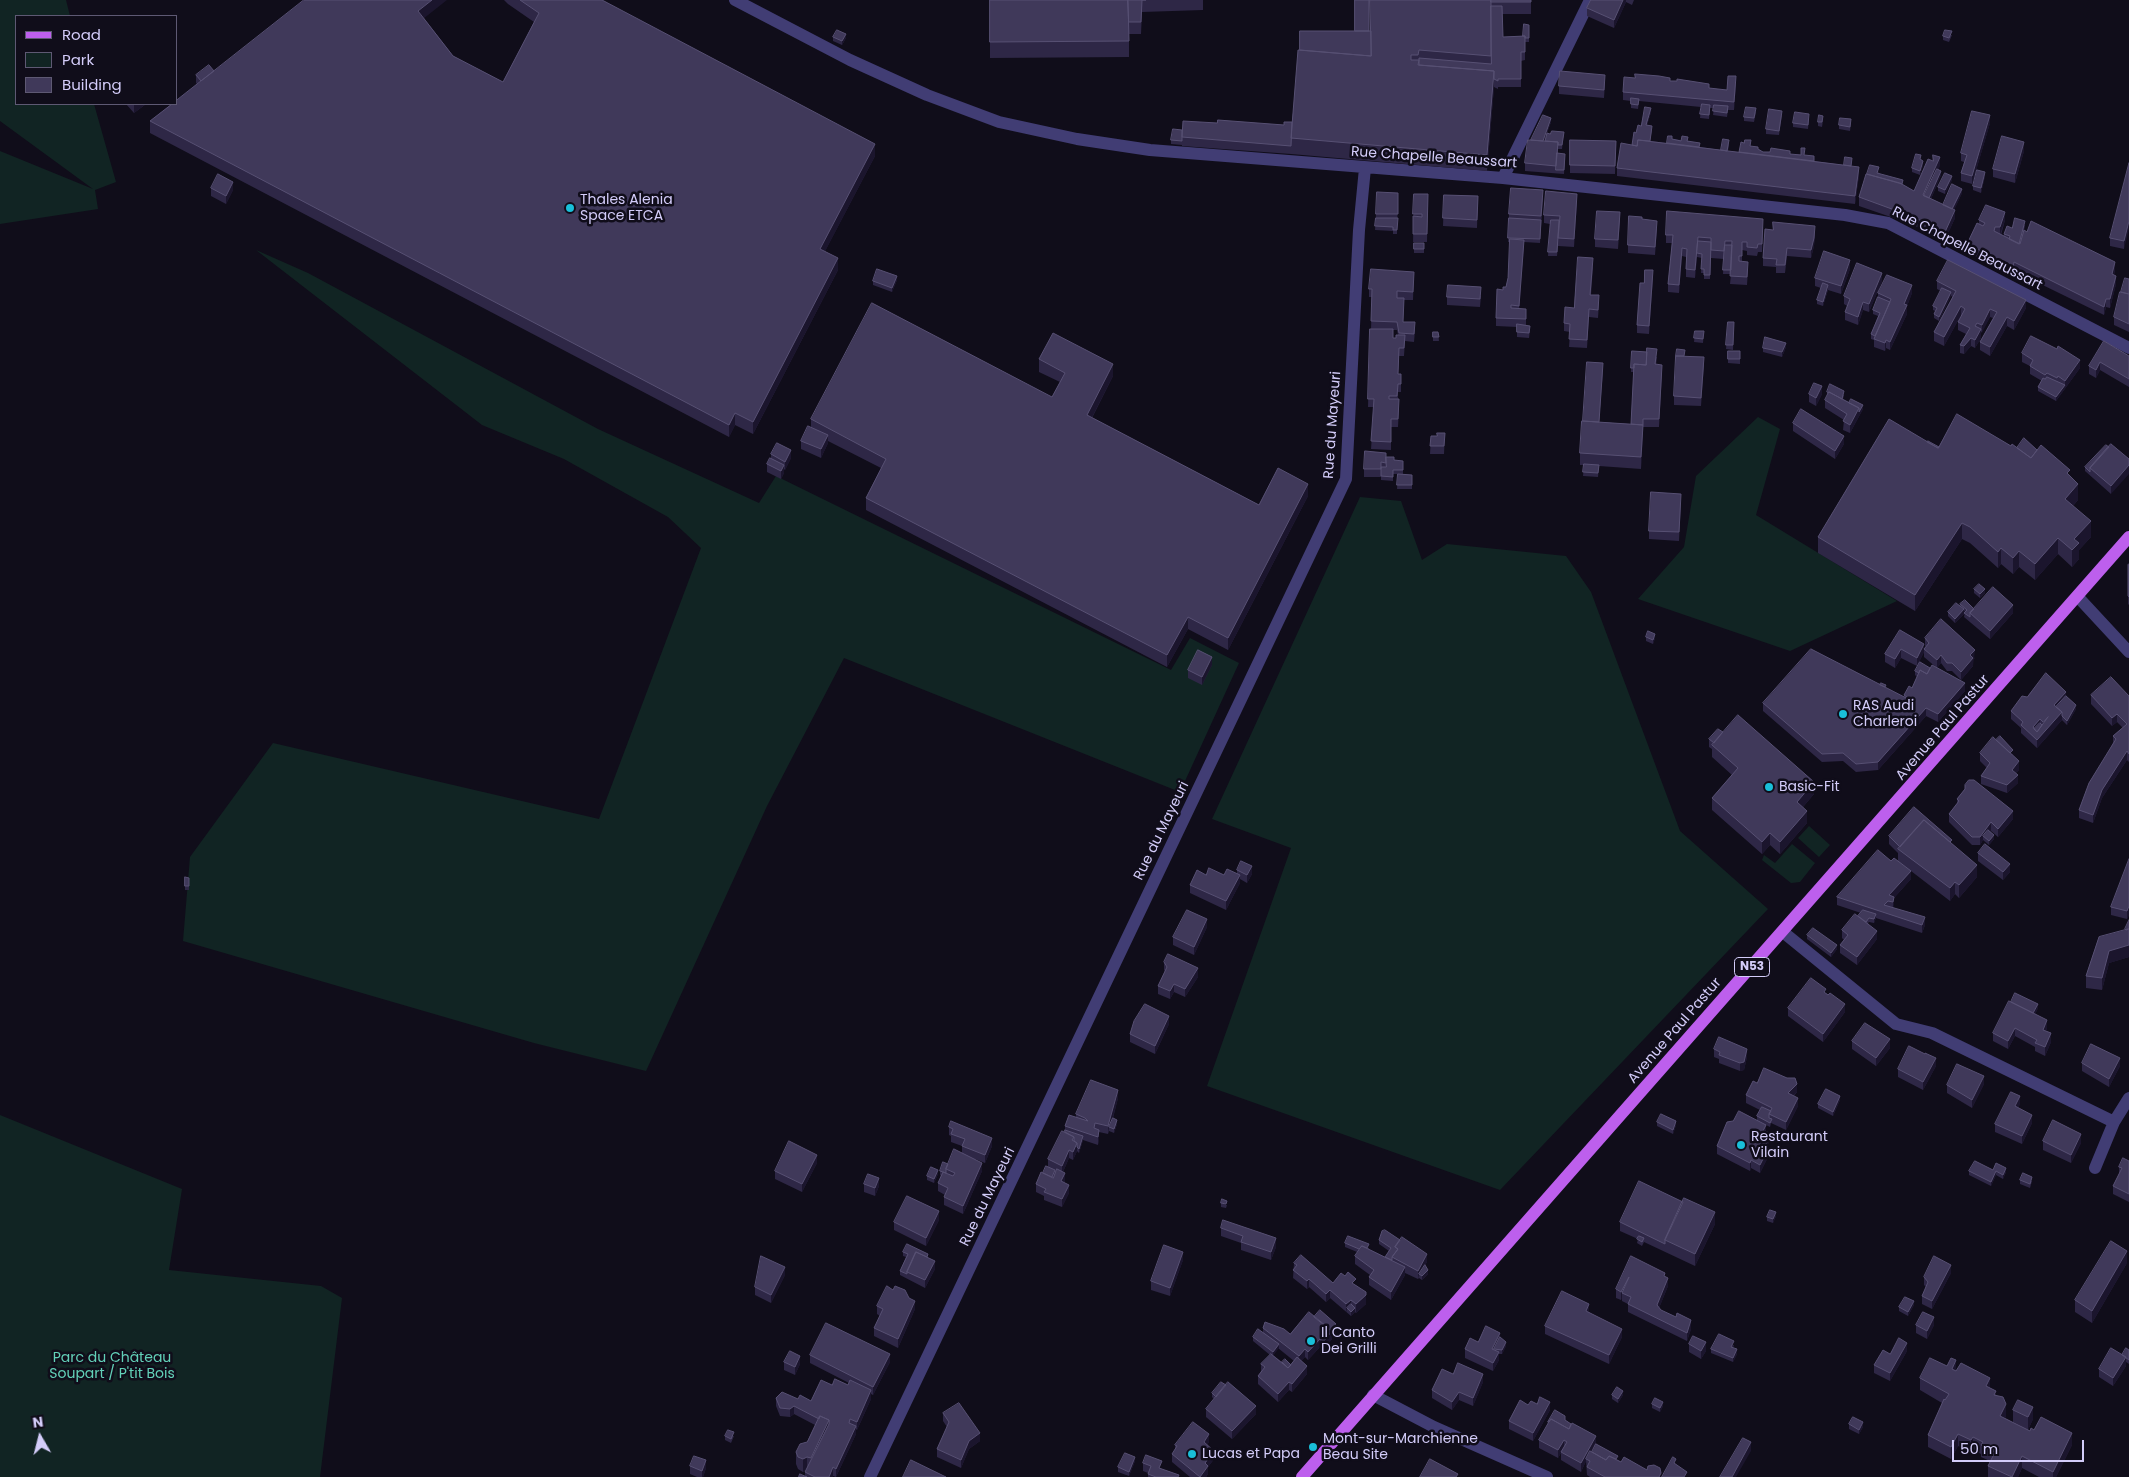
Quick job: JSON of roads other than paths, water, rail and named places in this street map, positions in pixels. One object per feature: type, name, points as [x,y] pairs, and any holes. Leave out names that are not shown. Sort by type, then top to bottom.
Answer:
[{"type":"main road","name":"Avenue Paul Pastur","points":[[1302,1477],[2129,537]]},
{"type":"street","name":"Rue Chapelle Beaussart","points":[[735,0],[850,60],[927,95],[999,122],[1077,139],[1150,150],[1504,178],[1845,215],[1888,223],[2129,348]]},
{"type":"street","points":[[1504,178],[1590,0]]},
{"type":"street","name":"Rue du Mayeuri","points":[[870,1477],[1346,479],[1365,168]]},
{"type":"street","points":[[2078,597],[2129,652]]},
{"type":"street","points":[[1783,932],[1896,1024],[1932,1033],[2114,1122]]},
{"type":"street","points":[[2095,1168],[2114,1122],[2129,1098]]},
{"type":"street","points":[[1374,1395],[1434,1426],[1547,1477]]},
{"type":"place","name":"Thales Alenia Space ETCA","points":[[570,208]]},
{"type":"place","name":"RAS Audi Charleroi","points":[[1843,714]]},
{"type":"place","name":"Basic-Fit","points":[[1769,787]]},
{"type":"place","name":"Restaurant Vilain","points":[[1741,1145]]},
{"type":"place","name":"Il Canto Dei Grilli","points":[[1311,1341]]},
{"type":"place","name":"Mont-sur-Marchienne Beau Site","points":[[1313,1447]]},
{"type":"place","name":"Lucas et Papa","points":[[1192,1454]]},
{"type":"park label","name":"Parc du Château Soupart / P'tit Bois","points":[[112,1366]]}]
